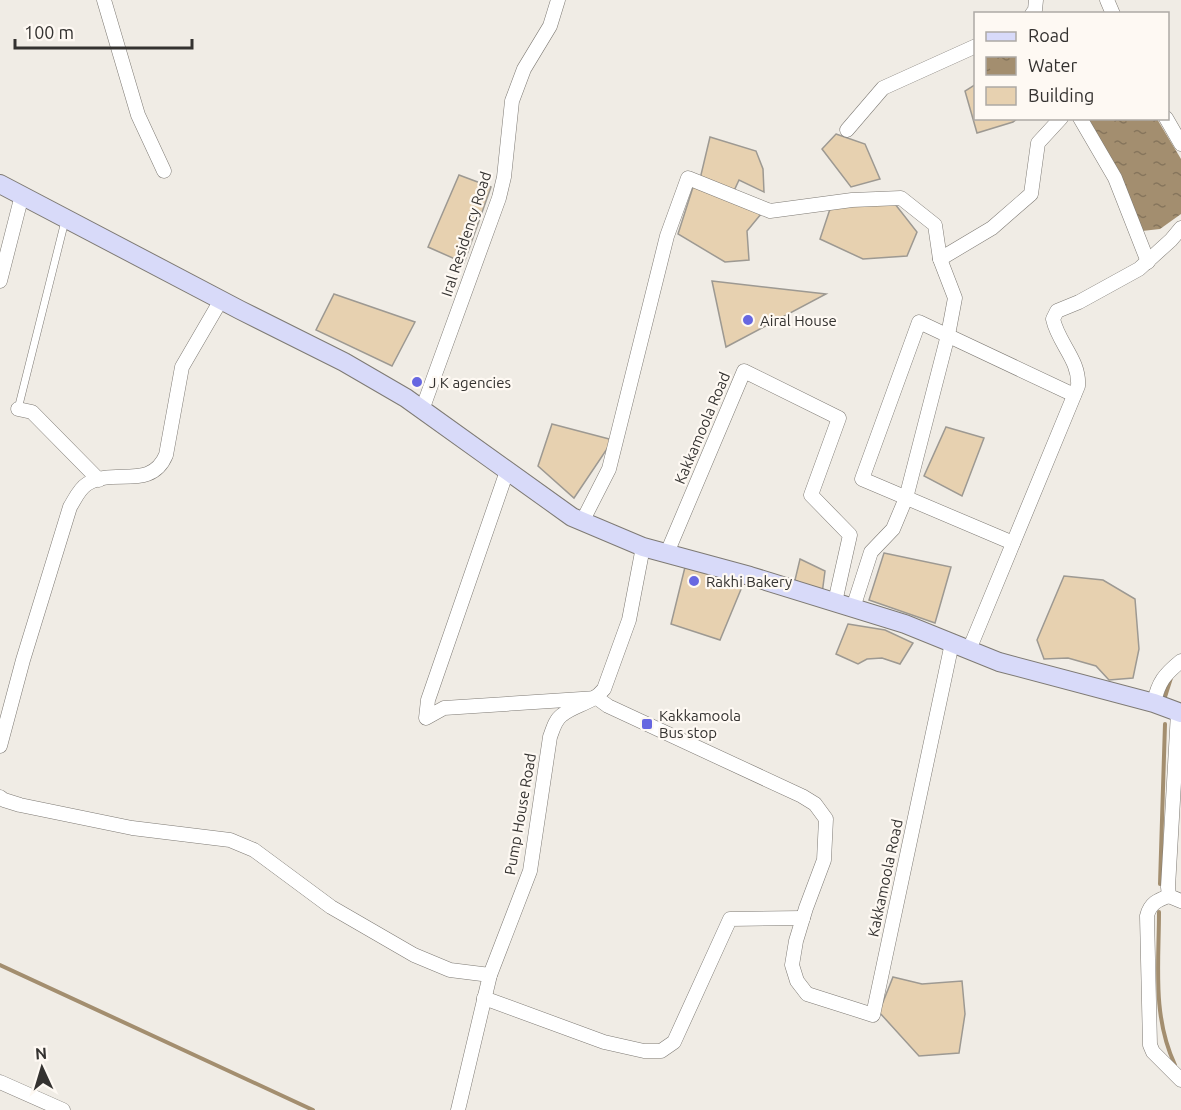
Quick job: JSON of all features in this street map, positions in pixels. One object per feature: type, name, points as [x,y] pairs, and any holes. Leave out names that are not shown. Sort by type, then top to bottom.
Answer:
[{"type":"main road","points":[[0,184],[344,362],[422,410],[582,522],[643,547],[905,624],[999,662],[1154,703],[1180,713]]},
{"type":"street","points":[[104,0],[138,116],[164,171]]},
{"type":"street","name":"Iral Residency Road","points":[[422,410],[498,198],[504,177],[512,101],[524,69],[550,26],[558,0]]},
{"type":"street","points":[[846,130],[883,88],[974,46]]},
{"type":"street","points":[[940,259],[992,228],[1031,194],[1038,143],[1059,120]]},
{"type":"street","points":[[1081,120],[1115,178],[1148,262],[1181,228]]},
{"type":"street","points":[[1167,120],[1181,144]]},
{"type":"street","points":[[582,522],[609,469],[667,236],[688,178],[770,211],[852,200],[901,198],[935,225],[940,259],[955,298],[948,335],[906,498],[893,529],[871,552],[853,608]]},
{"type":"street","points":[[0,281],[22,195]]},
{"type":"street","name":"Kakkamoola Road","points":[[803,918],[792,965],[796,981],[807,994],[873,1015],[960,646],[1013,543],[1074,395],[1079,376],[1074,361],[1055,328],[1053,319],[1057,311],[1079,302],[1148,262]]},
{"type":"street","points":[[0,746],[23,660],[70,507],[81,489],[89,482],[143,476],[154,472],[163,464],[182,367],[221,300]]},
{"type":"street","points":[[1013,543],[862,479],[919,322],[1074,395]]},
{"type":"street","name":"Kakkamoola Road","points":[[667,553],[744,371],[839,418],[811,495],[850,535],[835,602]]},
{"type":"street","points":[[18,409],[32,412],[99,480]]},
{"type":"street","points":[[484,998],[604,1042],[644,1051],[661,1051],[674,1042],[730,919],[803,918],[824,860],[826,819],[815,804],[802,796],[608,706],[597,698],[444,708],[426,718],[428,700],[507,471]]},
{"type":"street","points":[[597,698],[604,689],[629,620],[643,547]]},
{"type":"street","points":[[1154,703],[1157,688],[1165,675],[1181,660]]},
{"type":"street","name":"Pump House Road","points":[[458,1110],[490,975],[530,871],[550,736],[561,715],[597,698]]},
{"type":"street","points":[[1180,713],[1168,878],[1175,898],[1154,902],[1147,916],[1150,1045],[1153,1052],[1181,1080]]},
{"type":"street","points":[[0,797],[20,805],[132,828],[230,840],[254,850],[331,907],[414,955],[450,970],[490,975]]},
{"type":"street","points":[[0,1082],[63,1110]]},
{"type":"lane","points":[[18,409],[66,218]]},
{"type":"water","points":[[1080,120],[1158,120],[1181,159],[1181,214],[1160,229],[1133,232]]},
{"type":"building","points":[[974,85],[974,120],[1016,120],[977,133],[965,91]]},
{"type":"building","points":[[836,134],[865,144],[880,179],[851,187],[822,149]]},
{"type":"building","points":[[710,137],[756,151],[763,169],[764,192],[739,180],[733,193],[700,179]]},
{"type":"building","points":[[459,175],[491,187],[464,263],[428,247]]},
{"type":"building","points":[[694,184],[761,214],[747,231],[749,260],[725,262],[678,234]]},
{"type":"building","points":[[895,204],[917,232],[907,256],[863,259],[820,239],[831,206]]},
{"type":"building","name":"Airal House","points":[[712,281],[826,294],[726,347]]},
{"type":"building","points":[[334,294],[415,322],[392,366],[316,330]]},
{"type":"building","points":[[552,424],[613,440],[574,498],[538,466]]},
{"type":"building","points":[[946,427],[984,438],[962,496],[924,476]]},
{"type":"building","points":[[884,553],[951,567],[935,623],[869,600]]},
{"type":"building","points":[[800,559],[825,571],[822,594],[795,580]]},
{"type":"building","points":[[686,563],[744,582],[720,640],[671,624]]},
{"type":"building","points":[[1064,576],[1103,580],[1135,599],[1139,649],[1133,678],[1109,680],[1096,666],[1068,658],[1044,659],[1037,640]]},
{"type":"building","points":[[848,624],[885,630],[913,643],[900,664],[882,658],[867,659],[858,664],[836,654]]},
{"type":"building","points":[[893,977],[922,984],[962,981],[965,1014],[959,1053],[919,1056],[879,1012]]},
{"type":"waterway","points":[[1165,697],[1171,678]]},
{"type":"waterway","points":[[1160,884],[1165,724]]},
{"type":"waterway","points":[[1159,912],[1158,990],[1163,1028],[1175,1065]]},
{"type":"waterway","points":[[0,965],[313,1110]]},
{"type":"place","name":"Airal House","points":[[748,320]]},
{"type":"place","name":"J K agencies","points":[[417,382]]},
{"type":"place","name":"Rakhi Bakery","points":[[694,581]]},
{"type":"place","name":"Kakkamoola Bus stop","points":[[647,724]]}]
